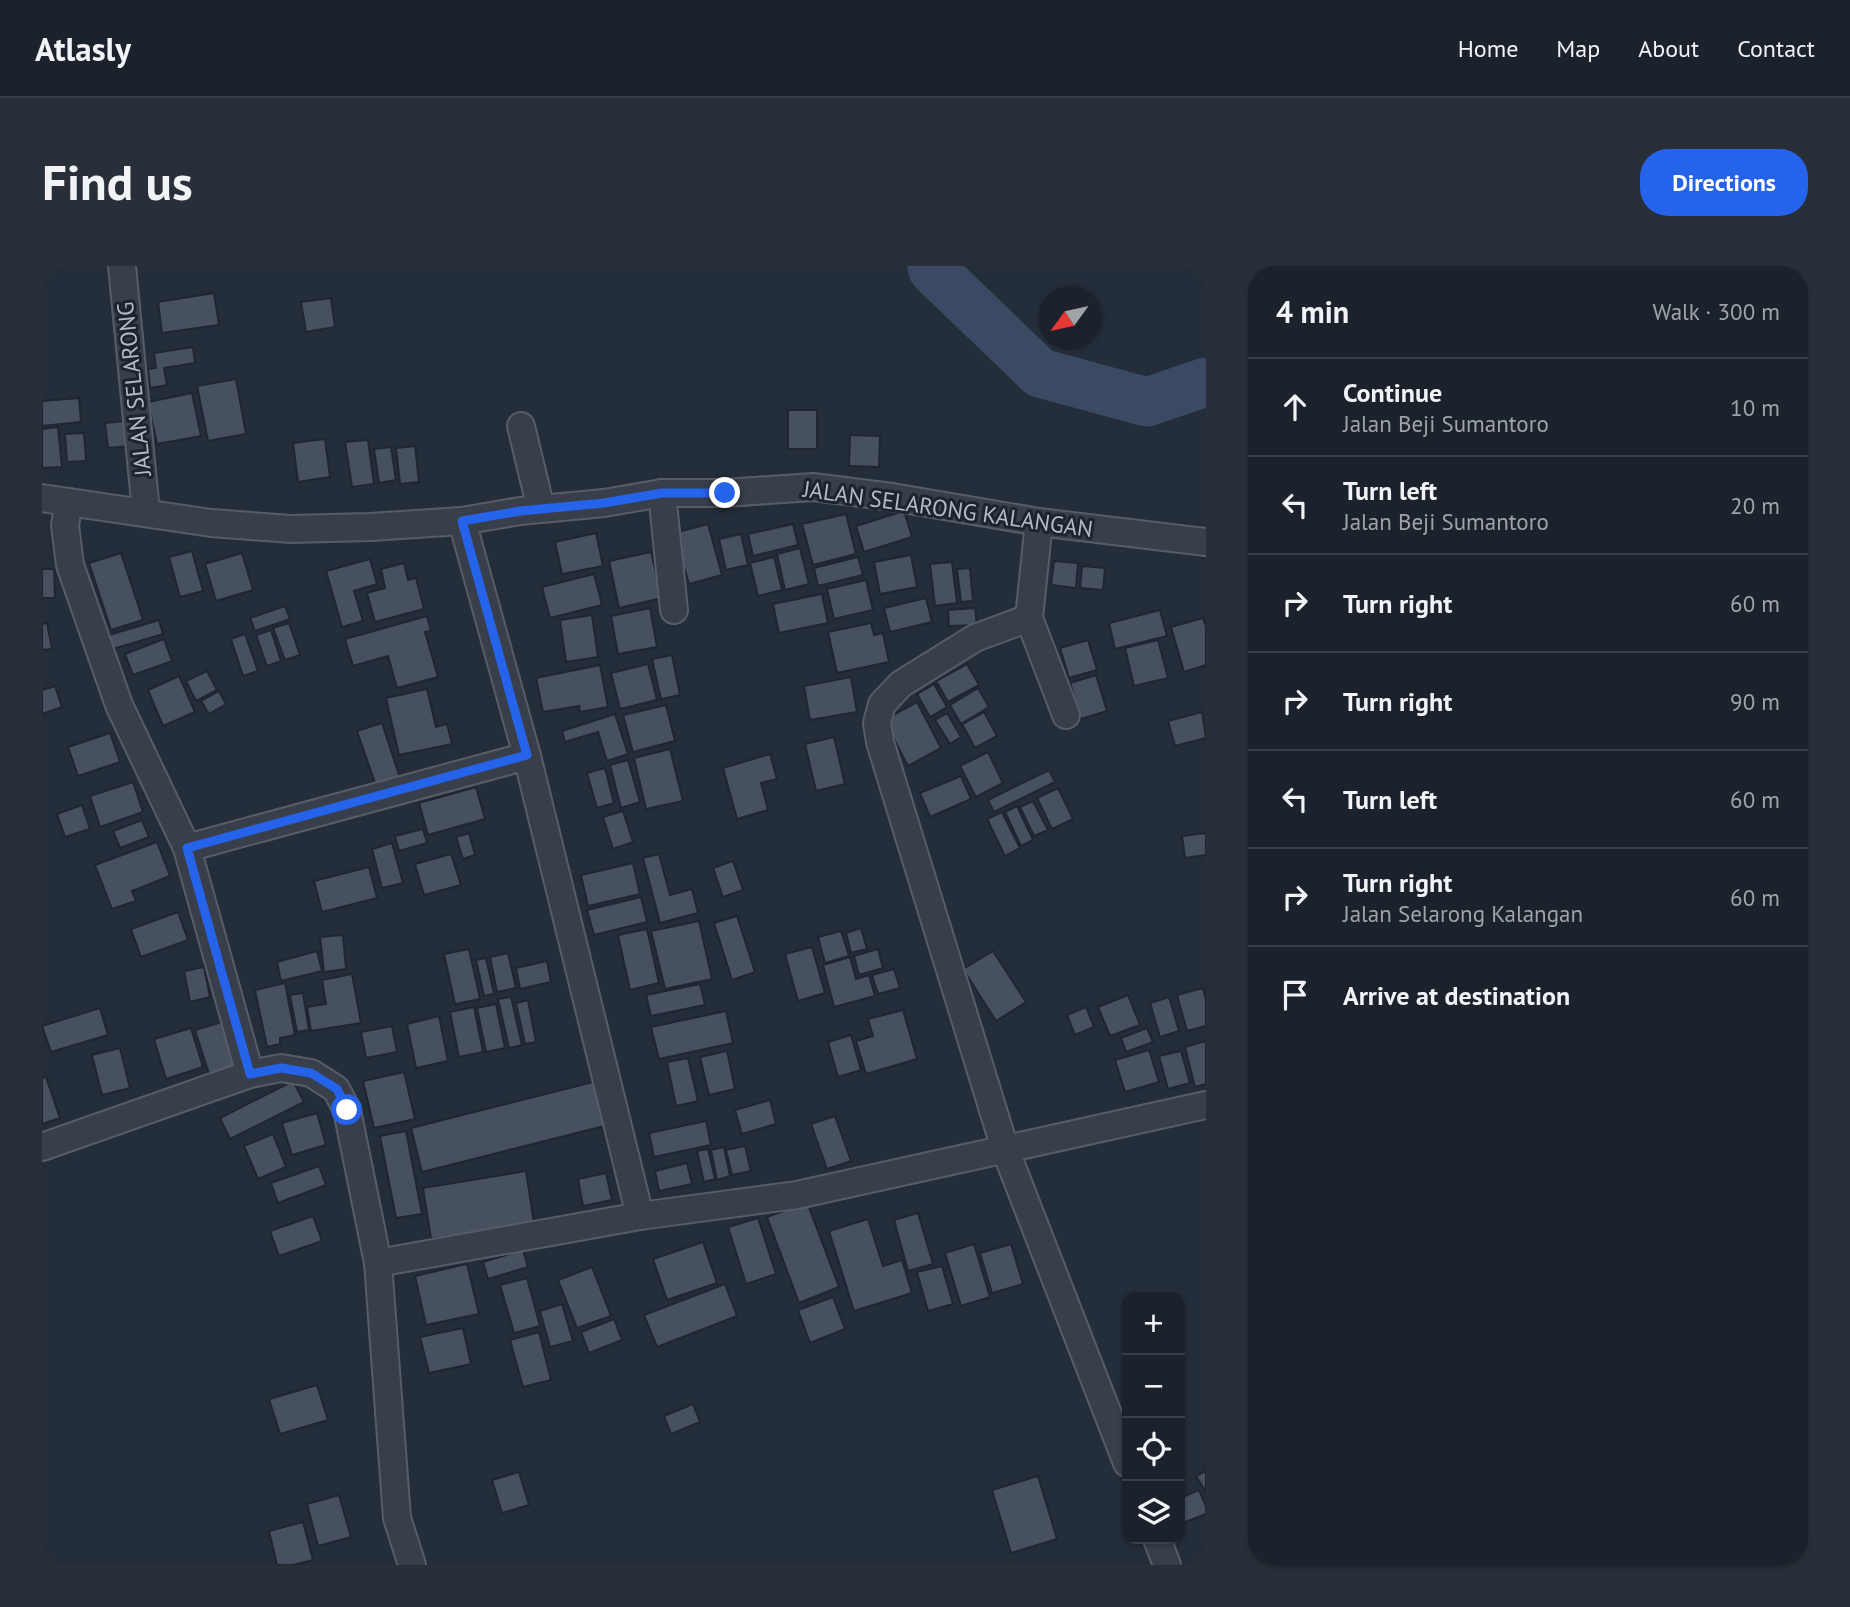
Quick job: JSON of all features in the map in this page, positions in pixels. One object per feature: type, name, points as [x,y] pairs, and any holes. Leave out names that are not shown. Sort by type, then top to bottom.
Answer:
[{"type":"street","name":"JALAN SELARONG","points":[[122,266],[146,512]]},
{"type":"street","points":[[522,426],[541,509]]},
{"type":"street","name":"JALAN SELARONG KALANGAN","points":[[42,498],[211,523],[291,529],[462,521],[662,493],[725,493],[813,487],[892,496],[1038,522],[1206,542]]},
{"type":"street","points":[[662,493],[674,610]]},
{"type":"street","points":[[69,502],[65,525],[70,565],[119,705],[187,848],[250,1074]]},
{"type":"street","points":[[462,521],[527,755],[640,1216]]},
{"type":"street","points":[[1038,522],[1029,618],[1066,715]]},
{"type":"street","points":[[1029,618],[975,638],[901,684],[882,704],[877,723],[880,742],[1005,1149],[1122,1450]]},
{"type":"street","points":[[187,848],[527,755]]},
{"type":"street","points":[[42,1147],[250,1074],[281,1068],[311,1073],[337,1089],[347,1110],[378,1264],[393,1446],[394,1496],[397,1518],[412,1565]]},
{"type":"street","points":[[378,1264],[640,1216],[797,1195],[1206,1105]]},
{"type":"street","points":[[1159,1544],[1167,1565]]},
{"type":"building","points":[[214,293],[219,325],[162,333],[158,302]]},
{"type":"building","points":[[331,298],[335,327],[306,332],[301,302]]},
{"type":"building","points":[[193,347],[195,363],[164,368],[167,385],[150,388],[148,369],[156,368],[154,353]]},
{"type":"building","points":[[236,379],[246,434],[208,441],[197,386]]},
{"type":"building","points":[[192,393],[201,436],[157,444],[148,402]]},
{"type":"building","points":[[79,398],[81,422],[42,426],[42,401]]},
{"type":"building","points":[[788,410],[817,410],[817,449],[788,449]]},
{"type":"building","points":[[126,421],[129,446],[108,448],[105,423]]},
{"type":"building","points":[[58,427],[62,467],[42,468],[42,429]]},
{"type":"building","points":[[84,433],[86,461],[67,462],[65,434]]},
{"type":"building","points":[[850,435],[880,436],[879,467],[849,466]]},
{"type":"building","points":[[325,439],[330,477],[298,482],[293,443]]},
{"type":"building","points":[[368,440],[374,484],[352,487],[345,442]]},
{"type":"building","points":[[415,446],[419,482],[400,484],[396,448]]},
{"type":"building","points":[[391,447],[396,480],[379,483],[374,449]]},
{"type":"building","points":[[904,511],[912,537],[864,552],[856,526]]},
{"type":"building","points":[[846,514],[856,554],[813,565],[802,524]]},
{"type":"building","points":[[708,524],[722,575],[689,584],[685,570],[676,572],[674,533]]},
{"type":"building","points":[[793,524],[798,545],[753,556],[748,534]]},
{"type":"building","points":[[596,533],[603,566],[562,574],[555,542]]},
{"type":"building","points":[[741,534],[748,565],[726,570],[719,539]]},
{"type":"building","points":[[800,548],[809,584],[785,590],[777,554]]},
{"type":"building","points":[[192,551],[203,591],[180,597],[169,557]]},
{"type":"building","points":[[651,552],[662,598],[619,608],[609,561]]},
{"type":"building","points":[[121,553],[143,620],[111,630],[89,563]]},
{"type":"building","points":[[242,553],[253,590],[216,601],[205,564]]},
{"type":"building","points":[[911,555],[917,587],[880,594],[874,562]]},
{"type":"building","points":[[774,557],[782,590],[758,596],[750,563]]},
{"type":"building","points":[[858,557],[863,575],[818,586],[814,568]]},
{"type":"building","points":[[370,559],[377,584],[354,591],[363,621],[342,627],[326,571]]},
{"type":"building","points":[[1054,561],[1078,563],[1076,588],[1051,585]]},
{"type":"building","points":[[952,562],[957,603],[935,606],[930,564]]},
{"type":"building","points":[[404,563],[408,580],[416,578],[424,609],[375,622],[367,593],[385,588],[381,569]]},
{"type":"building","points":[[1082,566],[1105,568],[1103,590],[1080,588]]},
{"type":"building","points":[[970,568],[973,601],[961,602],[957,569]]},
{"type":"building","points":[[42,569],[54,569],[55,598],[42,598]]},
{"type":"building","points":[[594,574],[602,605],[550,618],[542,587]]},
{"type":"building","points":[[866,580],[873,610],[834,619],[827,589]]},
{"type":"building","points":[[822,594],[828,623],[779,633],[773,604]]},
{"type":"building","points":[[926,598],[932,622],[890,632],[884,608]]},
{"type":"building","points":[[285,606],[290,619],[255,631],[250,618]]},
{"type":"building","points":[[650,608],[657,647],[618,654],[611,616]]},
{"type":"building","points":[[975,608],[977,625],[949,626],[948,610]]},
{"type":"building","points":[[1160,610],[1167,636],[1115,649],[1109,623]]},
{"type":"building","points":[[592,615],[598,657],[566,662],[560,620]]},
{"type":"building","points":[[427,616],[431,631],[425,632],[438,677],[397,688],[388,656],[353,666],[345,639]]},
{"type":"building","points":[[1203,618],[1206,626],[1206,665],[1184,672],[1171,627]]},
{"type":"building","points":[[159,620],[163,634],[113,649],[109,635]]},
{"type":"building","points":[[47,623],[52,649],[42,650],[42,624]]},
{"type":"building","points":[[289,623],[300,655],[285,660],[273,628]]},
{"type":"building","points":[[871,623],[874,635],[883,633],[889,662],[837,673],[828,632]]},
{"type":"building","points":[[271,630],[281,661],[267,666],[256,635]]},
{"type":"building","points":[[245,634],[258,671],[243,676],[231,639]]},
{"type":"building","points":[[164,639],[172,661],[133,675],[125,654]]},
{"type":"building","points":[[1088,640],[1097,670],[1069,678],[1060,648]]},
{"type":"building","points":[[1158,640],[1168,678],[1134,686],[1125,648]]},
{"type":"building","points":[[672,655],[680,695],[661,699],[652,659]]},
{"type":"building","points":[[648,664],[657,700],[620,709],[611,673]]},
{"type":"building","points":[[967,664],[979,685],[948,702],[936,681]]},
{"type":"building","points":[[600,665],[608,707],[580,712],[579,706],[543,712],[536,678]]},
{"type":"building","points":[[207,671],[217,690],[196,701],[186,681]]},
{"type":"building","points":[[1096,675],[1107,711],[1081,719],[1070,683]]},
{"type":"building","points":[[179,676],[195,712],[163,726],[148,690]]},
{"type":"building","points":[[851,677],[857,712],[810,720],[804,686]]},
{"type":"building","points":[[934,684],[947,707],[930,717],[917,694]]},
{"type":"building","points":[[55,686],[62,707],[42,714],[42,690]]},
{"type":"building","points":[[978,688],[989,707],[961,724],[950,705]]},
{"type":"building","points":[[427,689],[436,727],[447,724],[452,744],[399,755],[386,698]]},
{"type":"building","points":[[219,691],[226,704],[209,714],[201,701]]},
{"type":"building","points":[[917,702],[941,748],[908,766],[884,720]]},
{"type":"building","points":[[666,705],[675,741],[633,752],[623,715]]},
{"type":"building","points":[[984,712],[997,736],[975,748],[962,724]]},
{"type":"building","points":[[1202,712],[1206,738],[1175,746],[1168,721]]},
{"type":"building","points":[[947,713],[961,737],[950,744],[935,720]]},
{"type":"building","points":[[615,714],[628,754],[607,761],[598,732],[565,742],[562,731]]},
{"type":"building","points":[[382,723],[402,784],[378,792],[357,731]]},
{"type":"building","points":[[110,733],[120,762],[78,776],[68,747]]},
{"type":"building","points":[[834,737],[845,784],[816,791],[805,744]]},
{"type":"building","points":[[670,749],[683,801],[646,809],[634,758]]},
{"type":"building","points":[[988,752],[1003,783],[976,797],[960,766]]},
{"type":"building","points":[[770,754],[777,779],[761,783],[768,810],[737,819],[723,768]]},
{"type":"building","points":[[628,760],[640,802],[621,808],[610,765]]},
{"type":"building","points":[[605,768],[614,803],[597,808],[587,773]]},
{"type":"building","points":[[1049,770],[1055,782],[994,812],[988,800]]},
{"type":"building","points":[[961,776],[971,799],[930,817],[920,793]]},
{"type":"building","points":[[133,782],[143,812],[100,827],[90,796]]},
{"type":"building","points":[[476,787],[485,819],[428,835],[419,803]]},
{"type":"building","points":[[1058,788],[1073,819],[1052,829],[1037,798]]},
{"type":"building","points":[[1033,801],[1048,830],[1034,836],[1020,807]]},
{"type":"building","points":[[82,805],[90,829],[65,837],[57,814]]},
{"type":"building","points":[[1017,806],[1033,840],[1021,846],[1005,812]]},
{"type":"building","points":[[623,811],[633,842],[613,849],[603,817]]},
{"type":"building","points":[[1002,812],[1020,848],[1005,856],[987,819]]},
{"type":"building","points":[[142,820],[149,837],[120,848],[113,831]]},
{"type":"building","points":[[423,829],[427,843],[399,851],[395,836]]},
{"type":"building","points":[[469,833],[475,855],[463,859],[456,837]]},
{"type":"building","points":[[1206,833],[1206,855],[1185,858],[1182,836]]},
{"type":"building","points":[[157,842],[170,876],[132,891],[136,901],[112,909],[95,865]]},
{"type":"building","points":[[392,843],[403,883],[382,888],[372,849]]},
{"type":"building","points":[[451,854],[461,885],[424,895],[415,864]]},
{"type":"building","points":[[659,854],[670,895],[692,889],[698,913],[660,923],[643,858]]},
{"type":"building","points":[[733,861],[743,890],[723,897],[713,868]]},
{"type":"building","points":[[633,863],[640,894],[588,906],[581,875]]},
{"type":"building","points":[[369,867],[377,898],[322,912],[314,881]]},
{"type":"building","points":[[641,897],[647,922],[594,935],[587,910]]},
{"type":"building","points":[[178,912],[188,940],[141,957],[131,929]]},
{"type":"building","points":[[737,916],[755,972],[732,980],[714,923]]},
{"type":"building","points":[[699,921],[712,979],[665,989],[651,931]]},
{"type":"building","points":[[861,928],[867,949],[851,953],[846,933]]},
{"type":"building","points":[[647,929],[659,983],[630,990],[618,935]]},
{"type":"building","points":[[841,931],[849,956],[825,963],[818,937]]},
{"type":"building","points":[[343,935],[346,969],[324,972],[320,937]]},
{"type":"building","points":[[812,947],[825,993],[798,1001],[785,954]]},
{"type":"building","points":[[469,949],[480,999],[455,1004],[444,954]]},
{"type":"building","points":[[878,949],[883,968],[859,975],[854,956]]},
{"type":"building","points":[[317,951],[322,971],[281,981],[277,962]]},
{"type":"building","points":[[993,951],[1026,1002],[996,1021],[963,969]]},
{"type":"building","points":[[508,953],[516,988],[497,992],[490,957]]},
{"type":"building","points":[[850,957],[856,979],[869,975],[875,996],[834,1007],[823,965]]},
{"type":"building","points":[[486,958],[494,994],[484,996],[476,960]]},
{"type":"building","points":[[547,961],[551,982],[520,989],[516,968]]},
{"type":"building","points":[[204,967],[210,997],[190,1002],[184,971]]},
{"type":"building","points":[[894,969],[900,988],[878,994],[872,975]]},
{"type":"building","points":[[352,974],[361,1023],[311,1031],[307,1007],[326,1004],[322,980]]},
{"type":"building","points":[[285,983],[295,1035],[280,1038],[280,1044],[267,1047],[255,990]]},
{"type":"building","points":[[700,984],[705,1005],[651,1016],[646,995]]},
{"type":"building","points":[[1203,988],[1206,1026],[1187,1031],[1177,995]]},
{"type":"building","points":[[303,993],[309,1030],[297,1032],[290,995]]},
{"type":"building","points":[[1128,995],[1140,1025],[1110,1036],[1098,1007]]},
{"type":"building","points":[[511,997],[522,1045],[509,1048],[498,999]]},
{"type":"building","points":[[1169,997],[1179,1031],[1160,1037],[1150,1003]]},
{"type":"building","points":[[528,1000],[536,1042],[525,1044],[516,1003]]},
{"type":"building","points":[[496,1004],[505,1048],[486,1052],[477,1008]]},
{"type":"building","points":[[474,1007],[483,1052],[459,1057],[450,1012]]},
{"type":"building","points":[[1086,1007],[1094,1027],[1075,1035],[1067,1015]]},
{"type":"building","points":[[100,1008],[108,1035],[51,1052],[42,1026]]},
{"type":"building","points":[[903,1010],[917,1059],[866,1074],[856,1041],[873,1036],[868,1019]]},
{"type":"building","points":[[726,1011],[733,1043],[659,1059],[651,1027]]},
{"type":"building","points":[[439,1016],[448,1061],[416,1068],[407,1024]]},
{"type":"building","points":[[229,1020],[242,1064],[209,1074],[195,1030]]},
{"type":"building","points":[[392,1026],[397,1052],[366,1058],[361,1032]]},
{"type":"building","points":[[191,1028],[203,1067],[166,1079],[154,1039]]},
{"type":"building","points":[[1147,1028],[1153,1042],[1126,1052],[1121,1038]]},
{"type":"building","points":[[851,1035],[861,1070],[838,1077],[828,1042]]},
{"type":"building","points":[[1206,1041],[1206,1084],[1195,1087],[1185,1047]]},
{"type":"building","points":[[120,1048],[130,1088],[102,1095],[92,1055]]},
{"type":"building","points":[[1149,1050],[1159,1082],[1125,1092],[1115,1060]]},
{"type":"building","points":[[727,1051],[735,1089],[709,1095],[700,1057]]},
{"type":"building","points":[[1181,1051],[1190,1083],[1168,1089],[1159,1056]]},
{"type":"building","points":[[688,1058],[698,1101],[676,1106],[667,1062]]},
{"type":"building","points":[[404,1072],[415,1119],[374,1128],[363,1081]]},
{"type":"building","points":[[46,1077],[60,1118],[42,1124],[42,1078]]},
{"type":"building","points":[[293,1081],[304,1102],[230,1139],[220,1118]]},
{"type":"building","points":[[597,1081],[608,1125],[422,1172],[411,1128]]},
{"type":"building","points":[[770,1100],[776,1124],[742,1134],[735,1110]]},
{"type":"building","points":[[317,1113],[326,1145],[292,1155],[282,1123]]},
{"type":"building","points":[[835,1116],[851,1161],[827,1169],[811,1124]]},
{"type":"building","points":[[706,1121],[711,1145],[654,1157],[649,1133]]},
{"type":"building","points":[[406,1131],[422,1214],[396,1218],[380,1136]]},
{"type":"building","points":[[273,1134],[286,1167],[258,1179],[244,1146]]},
{"type":"building","points":[[745,1146],[751,1171],[732,1175],[726,1150]]},
{"type":"building","points":[[724,1147],[730,1176],[717,1180],[711,1150]]},
{"type":"building","points":[[708,1149],[715,1179],[704,1182],[697,1151]]},
{"type":"building","points":[[687,1163],[692,1184],[659,1191],[655,1171]]},
{"type":"building","points":[[319,1166],[326,1185],[278,1203],[271,1183]]},
{"type":"building","points":[[526,1171],[534,1223],[431,1239],[423,1188]]},
{"type":"building","points":[[606,1173],[612,1200],[583,1206],[578,1179]]},
{"type":"building","points":[[807,1202],[839,1287],[799,1303],[767,1217]]},
{"type":"building","points":[[918,1213],[933,1264],[908,1271],[894,1220]]},
{"type":"building","points":[[313,1216],[322,1241],[279,1256],[270,1231]]},
{"type":"building","points":[[758,1218],[776,1274],[746,1284],[728,1227]]},
{"type":"building","points":[[868,1219],[883,1266],[902,1260],[912,1293],[854,1311],[829,1231]]},
{"type":"building","points":[[703,1242],[717,1283],[667,1300],[653,1259]]},
{"type":"building","points":[[974,1244],[990,1297],[961,1306],[945,1253]]},
{"type":"building","points":[[1011,1244],[1023,1284],[992,1293],[980,1253]]},
{"type":"building","points":[[523,1250],[528,1267],[488,1279],[483,1262]]},
{"type":"building","points":[[467,1264],[479,1314],[426,1325],[415,1276]]},
{"type":"building","points":[[942,1266],[953,1304],[928,1311],[917,1272]]},
{"type":"building","points":[[592,1267],[611,1316],[577,1328],[558,1280]]},
{"type":"building","points":[[527,1278],[540,1326],[514,1333],[500,1285]]},
{"type":"building","points":[[725,1284],[737,1316],[657,1347],[644,1315]]},
{"type":"building","points":[[833,1297],[845,1329],[810,1343],[798,1310]]},
{"type":"building","points":[[562,1304],[573,1341],[550,1347],[540,1311]]},
{"type":"building","points":[[614,1319],[622,1340],[589,1353],[581,1332]]},
{"type":"building","points":[[463,1328],[471,1364],[429,1373],[420,1337]]},
{"type":"building","points":[[539,1332],[551,1380],[523,1387],[510,1340]]},
{"type":"building","points":[[317,1385],[328,1420],[280,1434],[269,1399]]},
{"type":"building","points":[[693,1404],[700,1422],[671,1434],[664,1416]]},
{"type":"building","points":[[1206,1471],[1206,1492],[1196,1476]]},
{"type":"building","points":[[519,1472],[529,1505],[502,1513],[492,1480]]},
{"type":"building","points":[[1038,1476],[1057,1539],[1011,1553],[992,1490]]},
{"type":"building","points":[[1199,1490],[1206,1506],[1206,1514],[1185,1522],[1185,1496]]},
{"type":"building","points":[[339,1495],[351,1537],[318,1546],[307,1504]]},
{"type":"building","points":[[303,1522],[313,1560],[293,1565],[277,1565],[269,1531]]},
{"type":"waterway","points":[[932,266],[933,270],[1040,373],[1147,402],[1206,382]]},
{"type":"route","points":[[347,1110],[337,1089],[311,1073],[281,1068],[250,1074],[187,848],[527,755],[462,521],[662,493],[725,493]]}]
